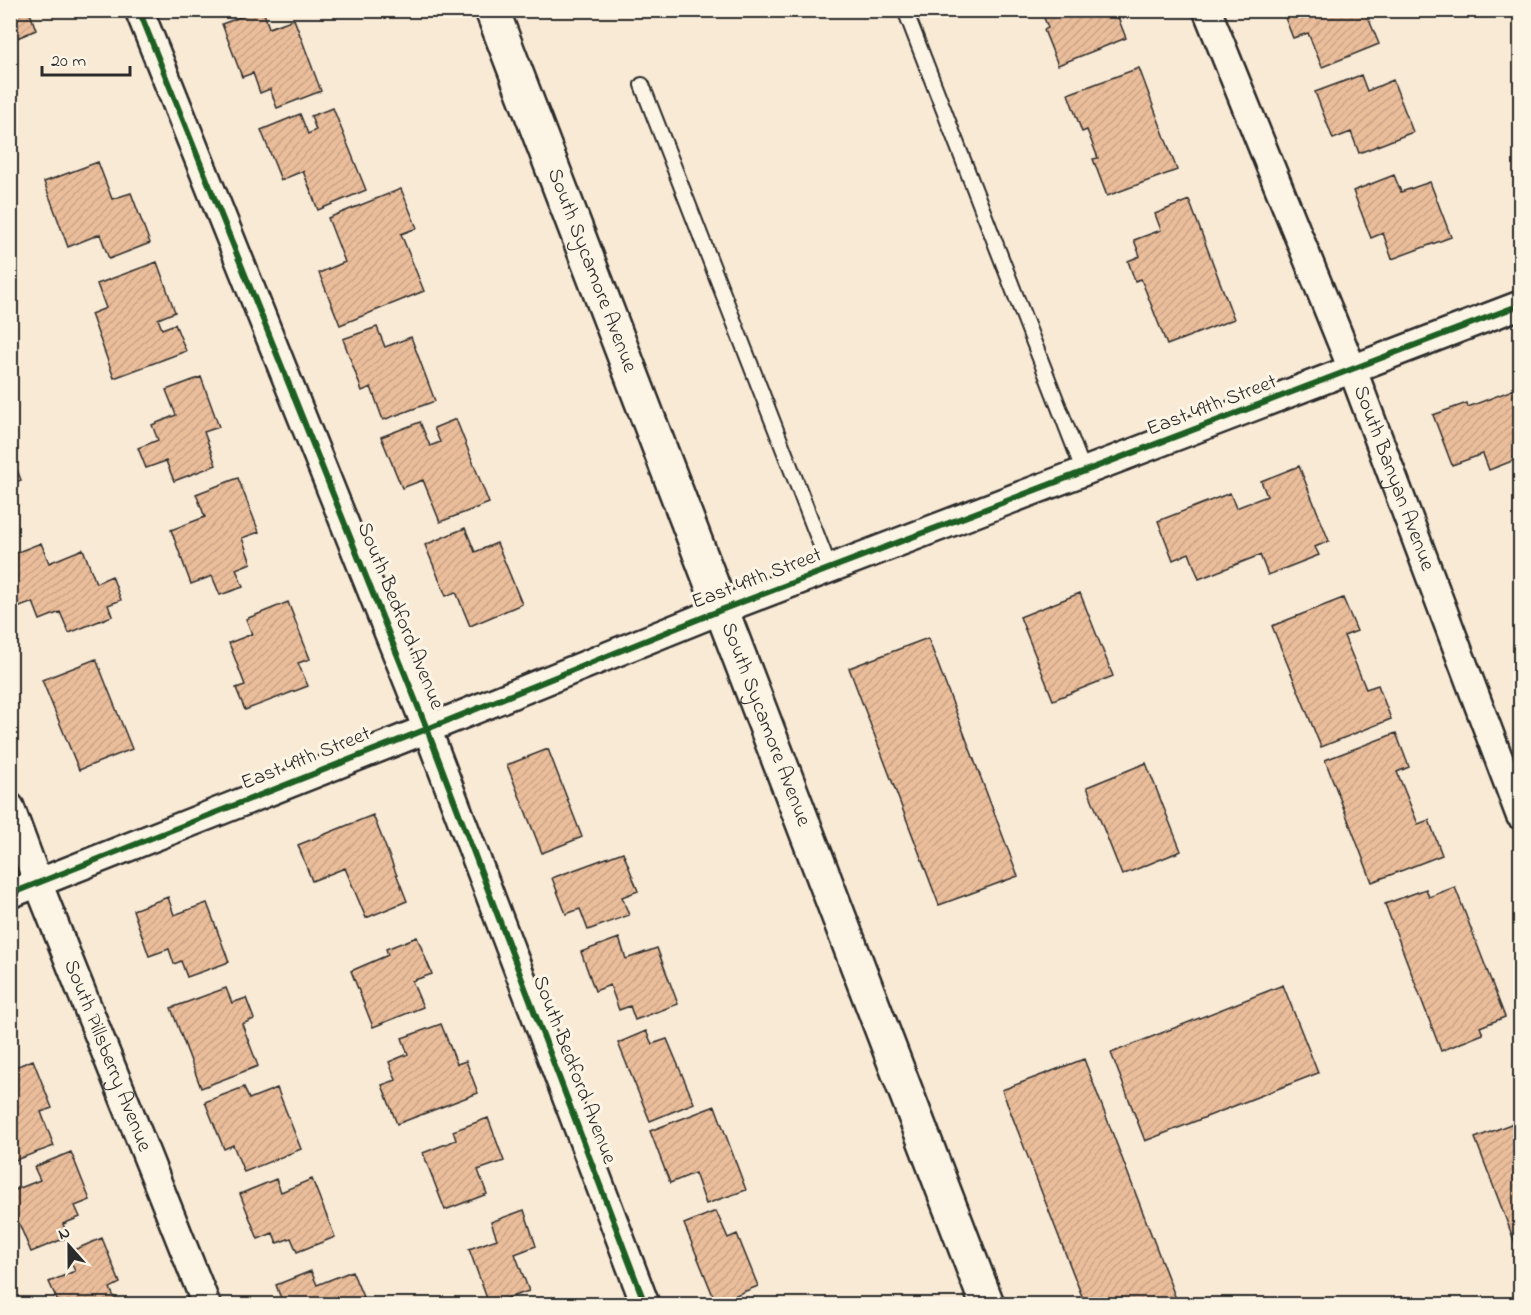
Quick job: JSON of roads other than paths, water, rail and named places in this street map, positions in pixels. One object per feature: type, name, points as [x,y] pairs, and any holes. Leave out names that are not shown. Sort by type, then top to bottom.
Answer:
[{"type":"main road","name":"South Sycamore Avenue","points":[[492,10],[987,1305]]},
{"type":"street","name":"South Bedford Avenue","points":[[139,10],[427,729],[645,1305]]},
{"type":"street","name":"South Banyan Avenue","points":[[1207,10],[1353,370],[1518,799]]},
{"type":"street","name":"East 49th Street","points":[[10,894],[721,610],[1521,305]]},
{"type":"street","name":"South Pillsberry Avenue","points":[[10,807],[206,1305]]},
{"type":"lane","points":[[905,10],[1084,472]]},
{"type":"lane","points":[[642,85],[830,569]]}]
